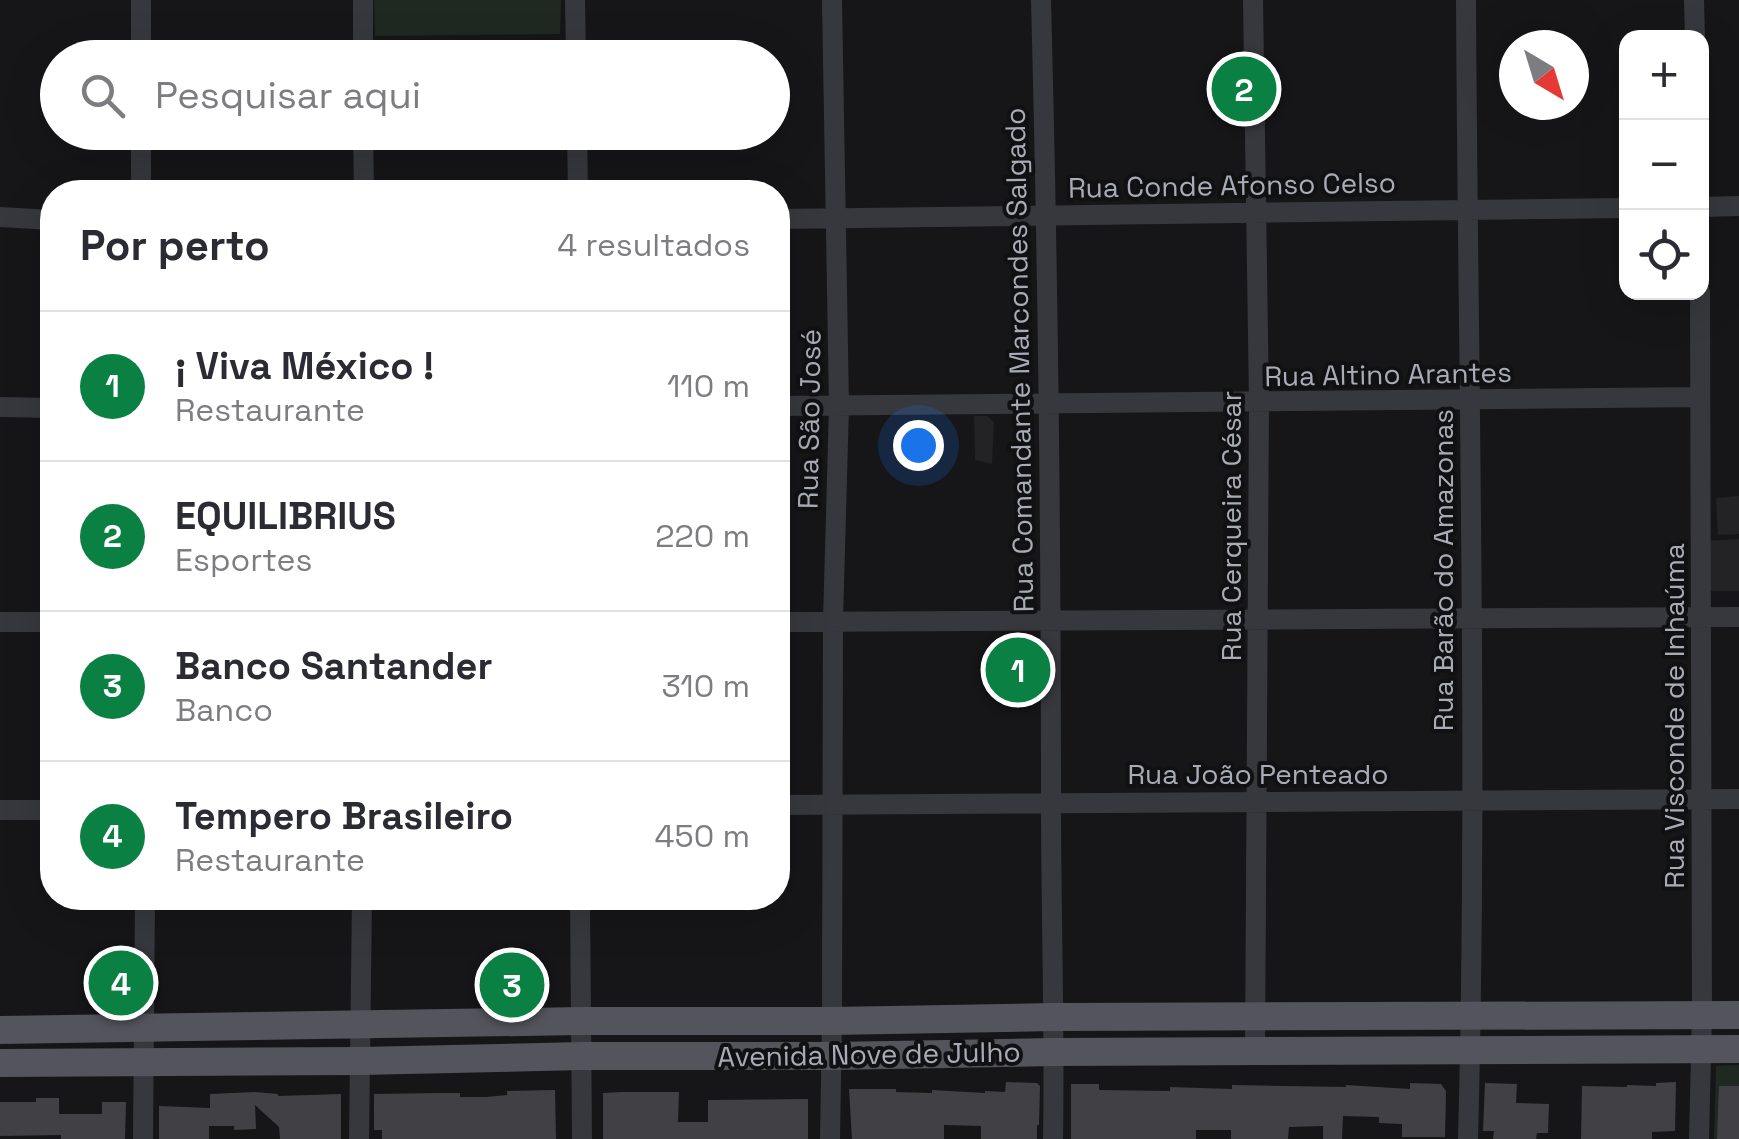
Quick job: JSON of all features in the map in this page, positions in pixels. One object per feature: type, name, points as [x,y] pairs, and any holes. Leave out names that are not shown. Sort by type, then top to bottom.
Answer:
[{"type":"main road","name":"Avenida Nove de Julho","points":[[0,1030],[582,1021],[1739,1015]]},
{"type":"main road","name":"Avenida Nove de Julho","points":[[0,1063],[1739,1049]]},
{"type":"street","points":[[141,0],[141,40]]},
{"type":"street","points":[[362,0],[363,40]]},
{"type":"street","points":[[575,0],[576,40]]},
{"type":"street","name":"Rua São José","points":[[830,1139],[832,621],[838,406],[832,0]]},
{"type":"street","name":"Rua Comandante Marcondes Salgado","points":[[1041,0],[1050,404],[1053,1139]]},
{"type":"street","name":"Rua Cerqueira César","points":[[1253,0],[1258,403],[1254,1052]]},
{"type":"street","name":"Rua Barão do Amazonas","points":[[1466,0],[1471,620],[1468,1139]]},
{"type":"street","points":[[1694,0],[1695,30]]},
{"type":"street","points":[[141,150],[142,180]]},
{"type":"street","points":[[363,150],[364,180]]},
{"type":"street","points":[[577,150],[578,180]]},
{"type":"street","points":[[1709,207],[1739,206]]},
{"type":"street","name":"Rua Conde Afonso Celso","points":[[790,219],[1619,208]]},
{"type":"street","points":[[0,216],[40,219]]},
{"type":"street","name":"Rua Visconde de Inhaúma","points":[[1699,1139],[1700,300]]},
{"type":"street","name":"Rua Altino Arantes","points":[[790,406],[1700,397]]},
{"type":"street","points":[[0,407],[40,408]]},
{"type":"street","points":[[790,622],[1739,618]]},
{"type":"street","points":[[0,622],[40,622]]},
{"type":"street","name":"Rua João Penteado","points":[[790,805],[1739,798]]},
{"type":"street","points":[[0,810],[40,810]]},
{"type":"street","points":[[144,1139],[145,910]]},
{"type":"street","points":[[359,1139],[362,910]]},
{"type":"street","points":[[580,910],[582,1139]]},
{"type":"shaded area","points":[[374,0],[561,0],[560,34],[375,36]]},
{"type":"shaded area","points":[[974,416],[987,416],[994,422],[992,464],[975,460]]},
{"type":"shaded area","points":[[1739,496],[1739,534],[1718,535],[1716,498]]},
{"type":"shaded area","points":[[1739,539],[1739,591],[1706,591],[1703,541]]},
{"type":"shaded area","points":[[1739,1065],[1739,1139],[1714,1139],[1716,1066]]},
{"type":"building","points":[[1006,1082],[1040,1086],[1037,1139],[981,1139],[981,1126],[944,1125],[944,1139],[852,1139],[849,1089],[985,1093],[1005,1092]]},
{"type":"building","points":[[1676,1082],[1675,1131],[1652,1132],[1652,1139],[1581,1139],[1582,1086],[1656,1086]]},
{"type":"building","points":[[1410,1083],[1441,1084],[1446,1091],[1445,1137],[1402,1137],[1402,1124],[1379,1123],[1379,1117],[1343,1116],[1342,1139],[1323,1139],[1323,1126],[1289,1127],[1288,1139],[1231,1139],[1231,1130],[1196,1130],[1196,1139],[1071,1139],[1071,1084],[1099,1084],[1099,1090],[1170,1091],[1170,1087],[1232,1089],[1232,1085],[1410,1089]]},
{"type":"building","points":[[1485,1083],[1517,1084],[1516,1103],[1549,1104],[1548,1133],[1537,1133],[1536,1139],[1493,1139],[1494,1131],[1483,1131]]},
{"type":"building","points":[[1719,1086],[1739,1086],[1739,1139],[1717,1139]]},
{"type":"building","points":[[555,1090],[556,1139],[382,1139],[382,1130],[374,1130],[374,1094],[460,1093],[460,1097],[486,1097],[507,1095],[507,1091]]},
{"type":"building","points":[[255,1092],[278,1096],[341,1094],[341,1139],[280,1139],[279,1127],[255,1105],[256,1129],[209,1126],[209,1139],[159,1139],[159,1106],[210,1108],[210,1094]]},
{"type":"building","points":[[679,1092],[678,1122],[708,1122],[708,1100],[808,1099],[808,1139],[603,1139],[603,1093]]},
{"type":"building","points":[[36,1098],[59,1098],[59,1114],[102,1114],[102,1102],[126,1102],[125,1139],[0,1136],[0,1102],[36,1102]]},
{"type":"place","name":"EQUILIBRIUS","points":[[1244,89]]},
{"type":"place","name":"¡ Viva México !","points":[[1018,670]]},
{"type":"place","name":"Tempero Brasileiro","points":[[121,983]]},
{"type":"place","name":"Banco Santander","points":[[512,985]]}]
